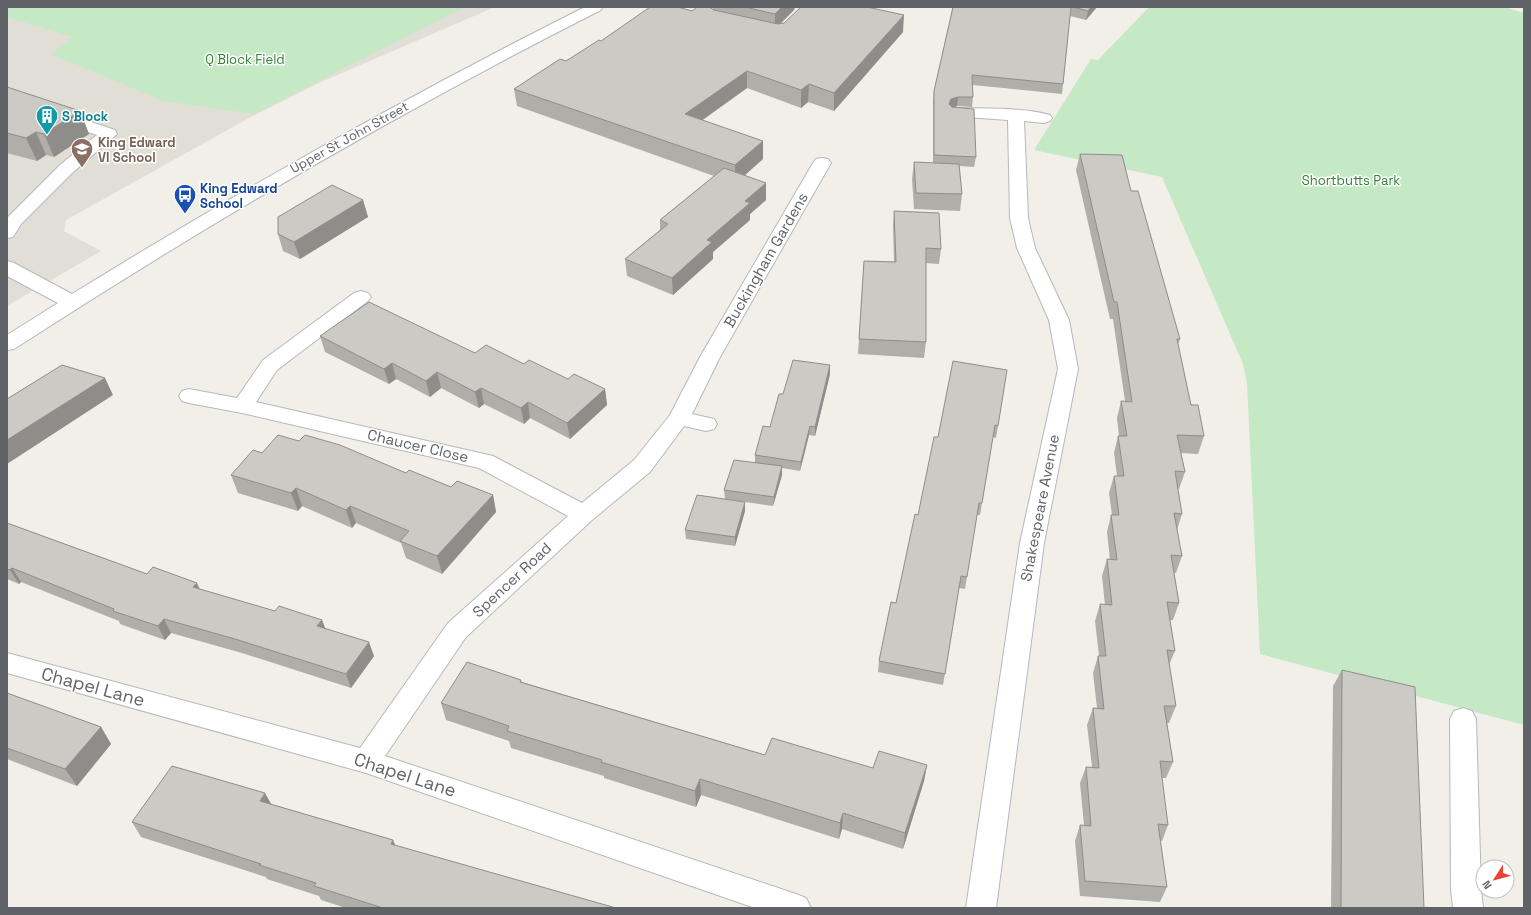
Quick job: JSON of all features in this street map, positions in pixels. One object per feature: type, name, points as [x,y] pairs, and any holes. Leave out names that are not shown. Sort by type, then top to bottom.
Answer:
[{"type":"street","name":"Upper St John Street","points":[[7,344],[71,302],[239,200],[363,128],[596,7]]},
{"type":"street","points":[[7,99],[109,134],[66,169],[14,221],[7,233]]},
{"type":"street","points":[[957,113],[1016,115],[1044,118]]},
{"type":"street","name":"Shakespeare Avenue","points":[[981,908],[1032,543],[1068,369],[1059,320],[1026,248],[1019,218],[1016,115]]},
{"type":"street","name":"Buckingham Gardens","points":[[710,357],[822,163]]},
{"type":"street","points":[[7,267],[24,278],[71,302]]},
{"type":"street","points":[[242,406],[270,365],[361,297]]},
{"type":"street","name":"Spencer Road","points":[[366,761],[457,630],[584,514],[642,466],[679,418],[710,357]]},
{"type":"street","name":"Chaucer Close","points":[[189,396],[242,406],[485,462],[584,514]]},
{"type":"street","points":[[679,418],[706,424]]},
{"type":"street","name":"Chapel Lane","points":[[7,663],[366,761],[766,904],[796,908]]},
{"type":"street","points":[[1463,719],[1466,882],[1468,908]]},
{"type":"shaded area","name":"King Edward VI School","points":[[7,7],[495,7],[321,82],[249,118],[66,220],[64,231],[101,251],[7,306]]},
{"type":"green space","name":"Q Block Field","points":[[7,7],[464,7],[254,114],[163,101],[51,54],[73,37],[7,17]]},
{"type":"green space","name":"Shortbutts Park","points":[[1149,7],[1504,7],[1524,13],[1524,725],[1260,654],[1247,383],[1243,364],[1162,177],[1034,150],[1091,59],[1098,60]]},
{"type":"building","points":[[650,7],[678,7],[692,11],[697,7],[709,7],[714,10],[778,24],[784,23],[801,7],[867,7],[904,15],[834,93],[809,84],[801,90],[747,71],[685,114],[763,141],[735,165],[514,89],[560,59],[566,61],[599,40],[601,41]]},
{"type":"building","points":[[745,7],[782,7],[775,14]]},
{"type":"building","points":[[953,7],[1071,7],[1063,84],[972,75],[973,97],[958,97],[951,99],[949,104],[952,107],[974,109],[976,157],[934,155],[934,91]]},
{"type":"building","points":[[1073,7],[1091,7],[1088,11]]},
{"type":"building","points":[[7,87],[80,111],[44,134],[36,132],[26,138],[7,133]]},
{"type":"building","points":[[1080,154],[1122,155],[1131,191],[1138,191],[1180,339],[1177,339],[1191,405],[1198,405],[1204,436],[1177,435],[1185,472],[1175,471],[1182,514],[1174,513],[1182,556],[1171,555],[1179,603],[1167,602],[1175,651],[1167,650],[1176,706],[1164,706],[1173,762],[1160,761],[1168,825],[1158,824],[1167,887],[1085,881],[1080,825],[1091,826],[1086,767],[1099,768],[1093,708],[1104,709],[1098,656],[1106,656],[1100,604],[1112,605],[1107,559],[1117,560],[1111,515],[1119,515],[1114,476],[1124,476],[1118,436],[1127,436],[1121,401],[1132,402],[1117,302],[1114,302]]},
{"type":"building","points":[[914,162],[959,164],[962,194],[916,193]]},
{"type":"building","points":[[724,168],[766,183],[745,201],[750,203],[707,240],[712,242],[672,278],[625,259],[668,224],[660,220]]},
{"type":"building","points":[[332,185],[363,200],[294,242],[278,234],[278,217]]},
{"type":"building","points":[[894,211],[939,213],[941,249],[926,248],[926,342],[859,339],[864,261],[896,262]]},
{"type":"building","points":[[369,302],[475,353],[486,345],[524,364],[529,360],[568,379],[574,374],[605,389],[567,423],[528,402],[521,408],[481,388],[475,392],[437,372],[426,381],[392,363],[384,369],[320,336]]},
{"type":"building","points":[[793,360],[830,365],[815,427],[810,426],[801,462],[755,455],[763,426],[770,427],[779,394],[783,394]]},
{"type":"building","points":[[953,361],[1007,370],[998,426],[995,425],[982,503],[979,503],[967,577],[961,576],[945,674],[879,661],[891,602],[896,603],[915,514],[918,515],[934,437],[938,437]]},
{"type":"building","points":[[62,365],[105,378],[7,440],[7,399]]},
{"type":"building","points":[[278,435],[299,441],[305,435],[340,445],[406,473],[409,470],[451,487],[457,481],[493,495],[437,556],[400,541],[409,531],[350,506],[346,510],[296,488],[291,493],[231,475],[253,450],[262,453]]},
{"type":"building","points":[[734,460],[782,466],[774,497],[724,490]]},
{"type":"building","points":[[697,495],[745,502],[735,537],[685,530]]},
{"type":"building","points":[[7,523],[147,574],[153,567],[197,583],[193,587],[275,611],[279,606],[322,620],[317,626],[369,642],[346,674],[235,639],[164,619],[158,626],[113,611],[114,609],[12,568],[10,570],[7,569]]},
{"type":"building","points":[[467,662],[521,680],[520,682],[765,755],[772,738],[873,768],[879,751],[927,765],[905,833],[843,813],[840,823],[700,779],[695,791],[601,762],[602,760],[507,731],[509,726],[441,703]]},
{"type":"building","points":[[1342,670],[1415,687],[1424,908],[1341,908]]},
{"type":"building","points":[[7,693],[101,727],[65,769],[7,748]]},
{"type":"building","points":[[172,766],[265,793],[260,801],[393,840],[391,844],[616,908],[383,908],[314,886],[316,883],[132,822]]},
{"type":"place","name":"S Block","points":[[47,136]]},
{"type":"place","name":"King Edward VI School","points":[[82,168]]},
{"type":"place","name":"King Edward School","points":[[185,214]]}]
